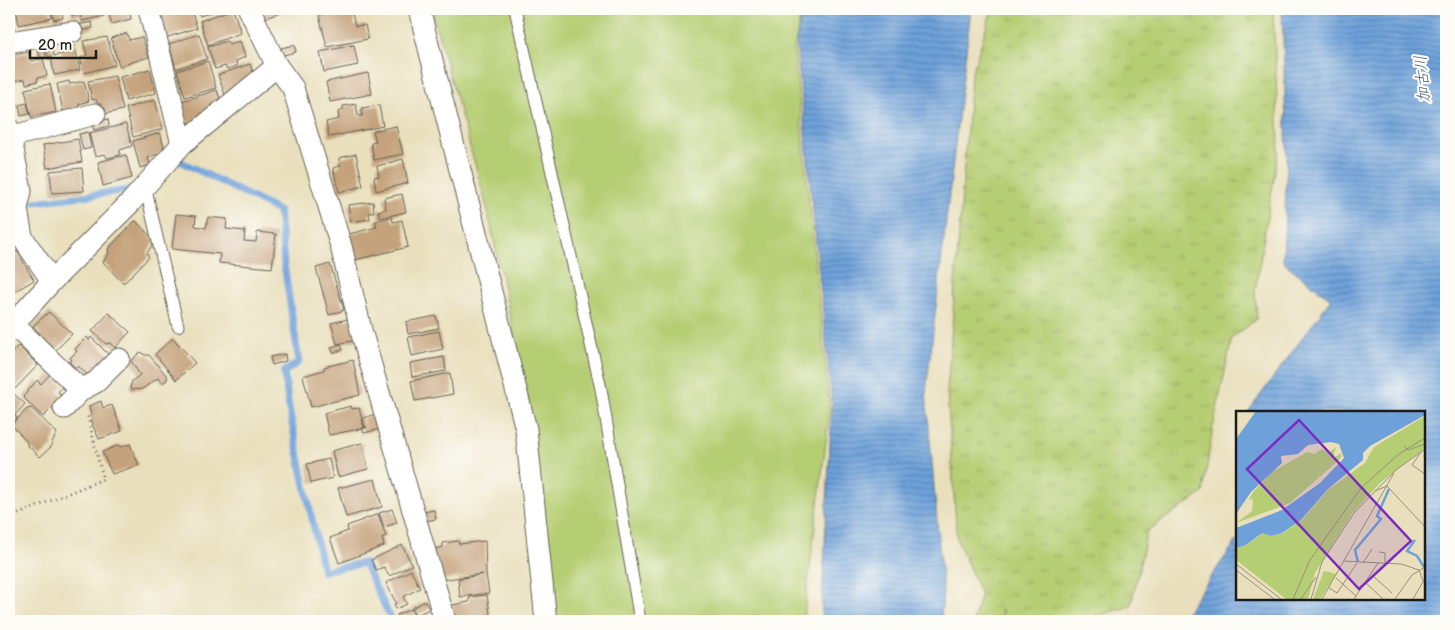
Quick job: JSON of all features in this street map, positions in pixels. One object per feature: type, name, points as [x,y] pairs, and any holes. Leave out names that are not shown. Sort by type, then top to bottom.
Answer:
[{"type":"street","points":[[148,9],[182,144]]},
{"type":"street","points":[[249,9],[277,66],[293,88],[341,246],[364,343],[445,621]]},
{"type":"street","points":[[419,9],[526,429],[546,621]]},
{"type":"street","points":[[9,42],[72,32]]},
{"type":"street","points":[[81,390],[11,326],[145,186],[182,144],[277,66]]},
{"type":"street","points":[[52,281],[22,237],[17,209],[21,191],[13,174],[10,133],[96,114]]},
{"type":"street","points":[[64,408],[81,390],[96,382],[119,359]]},
{"type":"lane","points":[[515,9],[602,389],[640,621]]},
{"type":"lane","points":[[145,186],[178,326]]},
{"type":"path","points":[[9,518],[102,479],[81,390]]},
{"type":"green space","points":[[431,9],[802,9],[794,49],[830,410],[803,621],[555,621],[531,414],[486,203]]},
{"type":"green space","points":[[992,9],[1273,9],[1279,147],[1255,291],[1257,319],[1232,338],[1212,432],[1203,493],[1147,531],[1131,606],[1079,621],[1003,621],[1002,609],[999,621],[973,621],[981,594],[957,540],[947,391],[971,76]]},
{"type":"water","points":[[803,9],[971,9],[926,392],[943,591],[941,621],[821,621],[832,403],[796,42]]},
{"type":"water","name":"加古川","points":[[1282,9],[1446,9],[1446,621],[1180,621],[1236,541],[1236,600],[1425,600],[1425,411],[1249,411],[1331,299],[1283,262],[1287,157]]},
{"type":"building","points":[[16,9],[50,9],[52,18],[19,25]]},
{"type":"building","points":[[52,9],[61,9],[63,18],[54,20]]},
{"type":"building","points":[[71,9],[103,9],[104,16],[82,21],[80,15],[72,16]]},
{"type":"building","points":[[107,9],[139,9],[130,12],[131,19],[112,24]]},
{"type":"building","points":[[171,9],[191,9],[197,28],[165,38],[157,13]]},
{"type":"building","points":[[197,9],[221,9],[200,16]]},
{"type":"building","points":[[233,9],[241,33],[208,45],[200,21]]},
{"type":"building","points":[[262,9],[292,9],[265,18]]},
{"type":"building","points":[[351,9],[355,26],[365,25],[368,39],[327,47],[319,15]]},
{"type":"building","points":[[92,22],[93,28],[77,32],[76,25]]},
{"type":"building","points":[[127,33],[129,40],[142,37],[149,57],[119,66],[111,38]]},
{"type":"building","points":[[199,34],[207,59],[176,69],[169,44]]},
{"type":"building","points":[[107,37],[115,65],[84,73],[80,58],[87,55],[83,41]]},
{"type":"building","points":[[227,41],[229,45],[240,41],[245,57],[236,61],[237,66],[227,69],[225,66],[215,69],[208,47]]},
{"type":"building","points":[[74,42],[80,70],[54,75],[51,56],[48,57],[45,45],[51,43],[54,56],[62,54],[61,45]]},
{"type":"building","points":[[43,45],[46,57],[40,58],[37,46]]},
{"type":"building","points":[[294,45],[296,52],[283,55],[281,48]]},
{"type":"building","points":[[354,45],[358,65],[324,72],[320,52]]},
{"type":"building","points":[[28,52],[31,61],[43,58],[47,76],[37,78],[38,81],[26,84],[25,79],[15,81],[10,56]]},
{"type":"building","points":[[208,61],[216,88],[185,97],[177,71]]},
{"type":"building","points":[[250,64],[255,77],[243,89],[225,95],[218,75]]},
{"type":"building","points":[[150,69],[156,93],[126,101],[120,77]]},
{"type":"building","points":[[368,73],[372,94],[330,102],[326,82]]},
{"type":"building","points":[[115,76],[123,110],[100,115],[96,99],[92,100],[88,81]]},
{"type":"building","points":[[69,81],[70,84],[84,81],[89,101],[79,104],[79,108],[63,111],[57,84]]},
{"type":"building","points":[[50,84],[56,112],[31,117],[25,89]]},
{"type":"building","points":[[217,90],[222,105],[207,117],[187,123],[182,101]]},
{"type":"building","points":[[155,100],[163,129],[133,137],[126,108]]},
{"type":"building","points":[[27,103],[30,114],[21,116],[19,105]]},
{"type":"building","points":[[356,104],[358,116],[362,116],[362,108],[379,105],[383,126],[329,137],[326,122],[339,119],[338,112],[343,110],[343,106]]},
{"type":"building","points":[[108,119],[109,126],[94,130],[92,123]]},
{"type":"building","points":[[126,124],[132,146],[120,150],[120,155],[107,158],[105,154],[95,156],[89,133]]},
{"type":"building","points":[[396,126],[403,154],[374,160],[371,143],[376,142],[373,131]]},
{"type":"building","points":[[88,132],[91,148],[83,150],[79,134]]},
{"type":"building","points":[[160,133],[165,151],[148,158],[150,165],[140,168],[133,141]]},
{"type":"building","points":[[78,139],[82,162],[47,168],[43,145]]},
{"type":"building","points":[[356,154],[363,186],[339,192],[333,168],[340,166],[339,158]]},
{"type":"building","points":[[126,155],[132,178],[103,186],[98,162]]},
{"type":"building","points":[[403,159],[408,183],[376,191],[374,177],[379,176],[377,166]]},
{"type":"building","points":[[82,168],[84,191],[52,193],[50,171]]},
{"type":"building","points":[[402,194],[406,212],[380,218],[378,211],[386,209],[384,198]]},
{"type":"building","points":[[373,202],[374,212],[369,213],[370,219],[351,222],[348,205]]},
{"type":"building","points":[[176,214],[196,216],[195,226],[206,228],[208,217],[227,219],[226,229],[245,231],[244,241],[256,242],[257,232],[276,234],[272,268],[219,263],[220,254],[172,249]]},
{"type":"building","points":[[392,217],[393,222],[402,220],[408,247],[351,261],[345,235],[377,227],[375,221]]},
{"type":"building","points":[[136,221],[155,241],[147,253],[149,257],[125,282],[122,282],[103,262],[109,253],[108,249]]},
{"type":"building","points":[[17,251],[34,280],[9,295],[9,256]]},
{"type":"building","points":[[330,264],[344,310],[329,315],[316,268]]},
{"type":"building","points":[[49,312],[72,334],[55,351],[39,337],[40,334],[33,326]]},
{"type":"building","points":[[109,313],[130,332],[115,348],[110,343],[106,344],[92,331]]},
{"type":"building","points":[[436,316],[439,328],[408,334],[406,322]]},
{"type":"building","points":[[352,318],[357,340],[337,344],[331,323]]},
{"type":"building","points":[[439,331],[443,349],[412,356],[408,337]]},
{"type":"building","points":[[87,337],[89,340],[91,337],[109,355],[89,376],[78,366],[76,368],[69,362],[72,360],[70,358],[77,351],[75,349]]},
{"type":"building","points":[[173,338],[195,363],[176,380],[155,354]]},
{"type":"building","points":[[341,344],[343,350],[333,353],[331,347]]},
{"type":"building","points":[[18,346],[38,365],[15,389],[9,383],[9,355]]},
{"type":"building","points":[[140,352],[149,355],[168,377],[162,383],[158,378],[142,389],[131,390],[132,381],[140,375],[131,361]]},
{"type":"building","points":[[285,354],[286,361],[272,365],[270,357]]},
{"type":"building","points":[[444,357],[446,371],[412,377],[410,363]]},
{"type":"building","points":[[353,360],[360,395],[311,407],[303,376],[324,370],[324,367]]},
{"type":"building","points":[[450,373],[453,394],[415,401],[411,381]]},
{"type":"building","points":[[50,374],[63,385],[58,392],[63,397],[43,417],[23,397],[37,380],[41,384]]},
{"type":"building","points":[[13,393],[25,404],[15,415],[17,418],[9,426],[9,395]]},
{"type":"building","points":[[101,401],[103,408],[112,405],[122,431],[99,439],[93,426],[89,406]]},
{"type":"building","points":[[351,406],[352,409],[359,408],[364,428],[329,435],[324,413]]},
{"type":"building","points":[[31,408],[57,433],[52,446],[40,457],[27,445],[27,442],[12,425],[27,409]]},
{"type":"building","points":[[376,414],[380,429],[364,433],[362,429],[367,427],[365,427],[363,418]]},
{"type":"building","points":[[362,443],[368,469],[338,477],[332,451]]},
{"type":"building","points":[[130,444],[139,465],[112,474],[102,452],[119,445],[120,447]]},
{"type":"building","points":[[329,459],[333,478],[311,483],[307,464]]},
{"type":"building","points":[[375,479],[382,507],[346,517],[338,488]]},
{"type":"building","points":[[392,509],[397,523],[384,527],[379,513]]},
{"type":"building","points":[[434,510],[436,519],[420,522],[418,513]]},
{"type":"building","points":[[378,514],[386,536],[382,538],[384,546],[339,563],[330,538],[348,531],[347,526]]},
{"type":"building","points":[[458,541],[459,544],[485,541],[486,574],[489,593],[460,597],[458,579],[483,574],[440,580],[431,550],[443,547],[443,543]]},
{"type":"building","points":[[402,545],[412,565],[389,576],[384,567],[376,570],[371,560]]},
{"type":"building","points":[[411,570],[420,588],[403,597],[407,604],[396,609],[394,604],[396,603],[386,583]]},
{"type":"building","points":[[487,595],[491,619],[454,621],[452,605],[469,602],[470,597]]},
{"type":"building","points":[[425,601],[429,609],[415,616],[412,608]]},
{"type":"building","points":[[411,609],[416,619],[420,617],[422,621],[400,621],[397,615]]},
{"type":"waterway","points":[[176,159],[279,211],[284,264],[299,362],[284,372],[290,414],[323,571],[364,563],[392,621]]},
{"type":"waterway","points":[[35,202],[130,190]]}]
